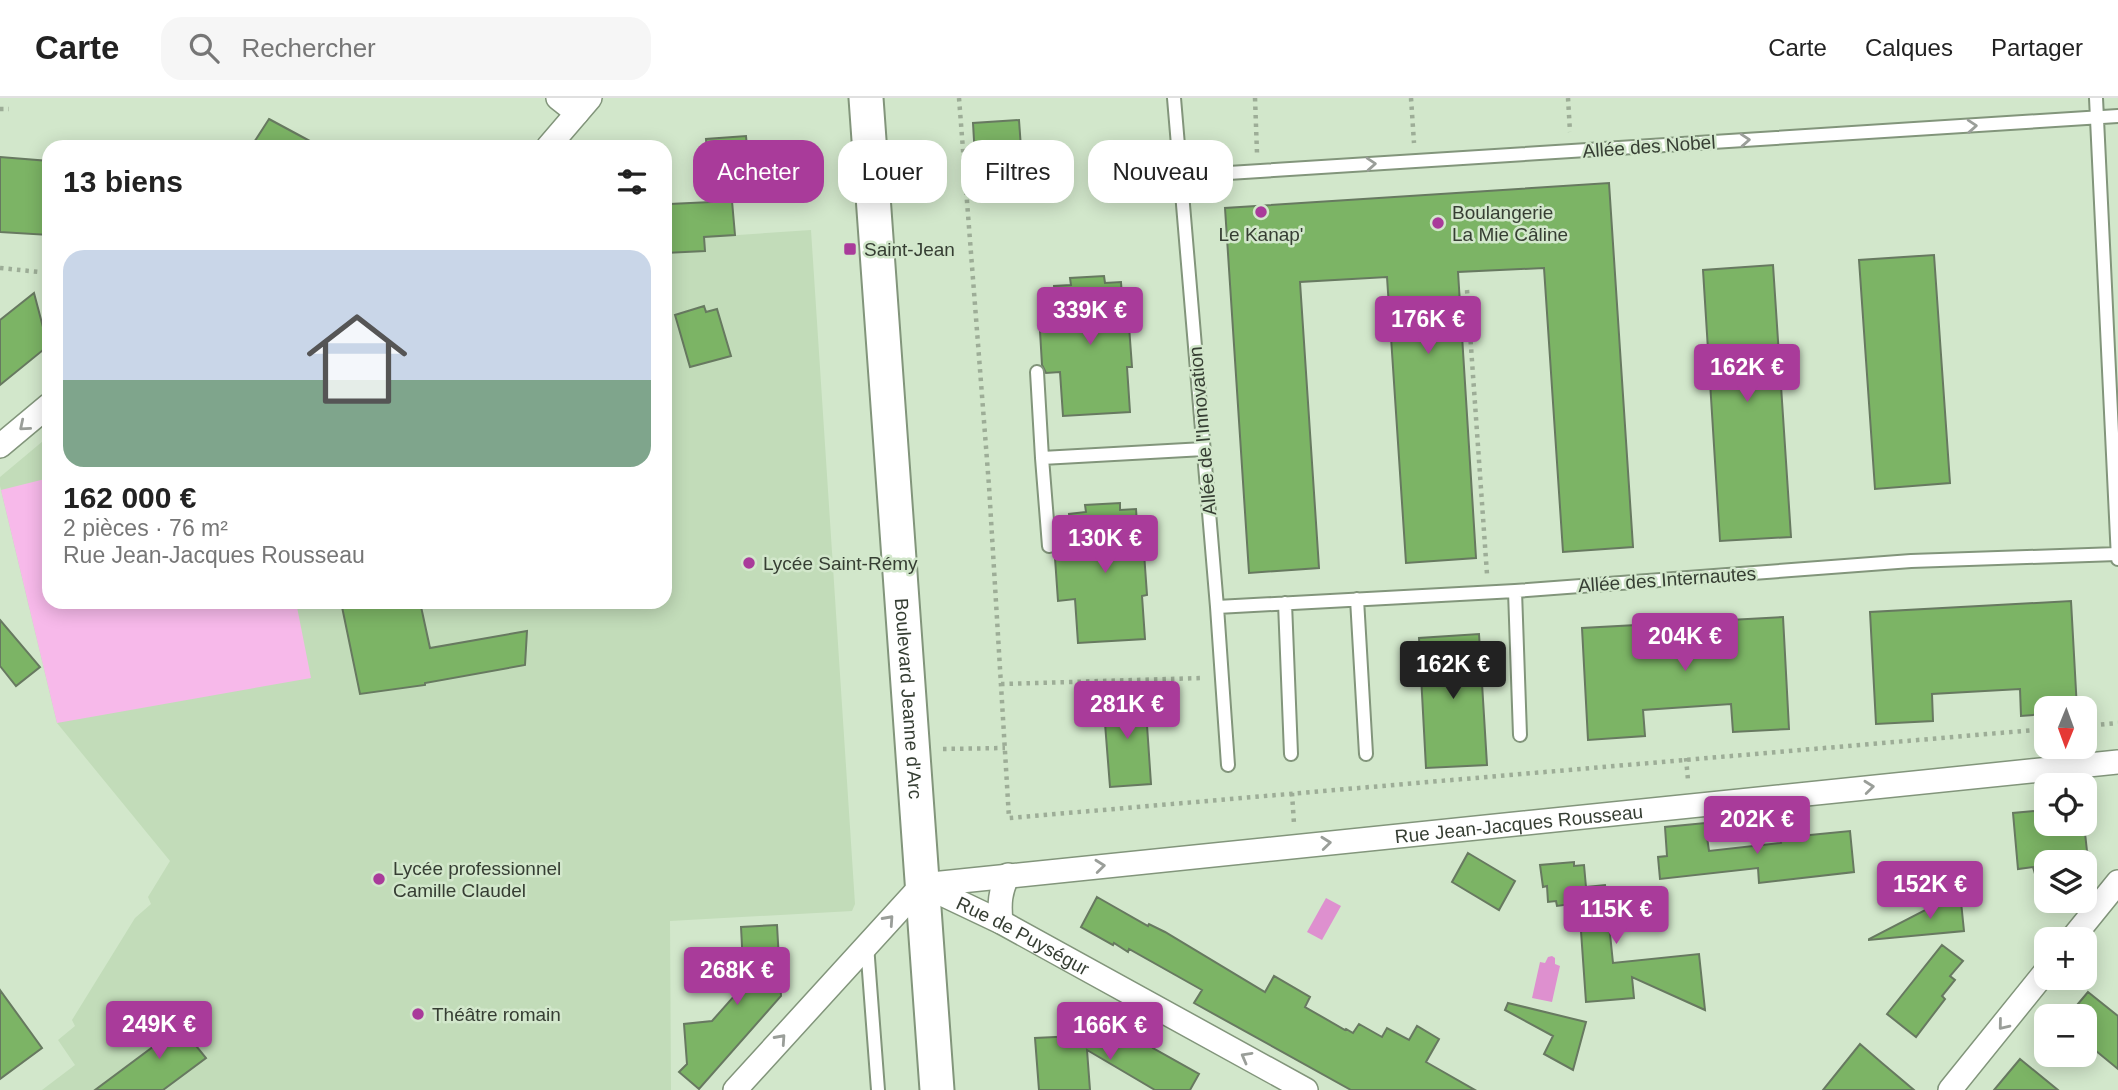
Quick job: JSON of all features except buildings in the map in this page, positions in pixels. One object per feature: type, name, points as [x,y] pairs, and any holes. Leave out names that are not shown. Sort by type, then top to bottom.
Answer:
[{"type":"street","points":[[554,140],[584,106],[558,98]]},
{"type":"street","name":"Boulevard Jeanne d'Arc","points":[[866,98],[937,1090]]},
{"type":"street","points":[[0,446],[42,411]]},
{"type":"street","name":"Rue Jean-Jacques Rousseau","points":[[922,885],[2118,762]]},
{"type":"street","points":[[1001,922],[999,901],[1008,875]]},
{"type":"street","points":[[2082,927],[2118,882]]},
{"type":"street","points":[[736,1090],[922,885]]},
{"type":"street","name":"Rue de Puységur","points":[[922,885],[1001,922],[1306,1090]]},
{"type":"street","points":[[1950,1090],[2034,986]]},
{"type":"lane","name":"Allée de l'Innovation","points":[[1174,98],[1178,140]]},
{"type":"lane","points":[[2096,98],[2118,562]]},
{"type":"lane","name":"Allée des Nobel","points":[[1233,173],[2118,116]]},
{"type":"lane","name":"Allée de l'Innovation","points":[[1183,203],[1228,765]]},
{"type":"lane","points":[[1037,372],[1049,546]]},
{"type":"lane","points":[[1042,458],[1204,449]]},
{"type":"lane","name":"Allée des Internautes","points":[[1217,607],[1515,591],[1911,561],[2117,554]]},
{"type":"lane","points":[[1515,591],[1520,735]]},
{"type":"lane","points":[[1357,599],[1366,754]]},
{"type":"lane","points":[[1285,603],[1291,754]]},
{"type":"lane","points":[[867,944],[878,1090]]},
{"type":"path","points":[[1255,98],[1258,171]]},
{"type":"path","points":[[1411,98],[1415,161]]},
{"type":"path","points":[[1568,98],[1571,152]]},
{"type":"path","points":[[0,108],[9,109]]},
{"type":"path","points":[[0,268],[42,272]]},
{"type":"path","points":[[1467,290],[1489,592]]},
{"type":"path","points":[[1001,684],[1222,677]]},
{"type":"path","points":[[2097,725],[2118,723]]},
{"type":"path","points":[[912,750],[1005,748]]},
{"type":"shaded area","points":[[692,203],[694,238],[811,230],[855,904],[852,911],[670,921],[671,1090],[42,1090],[75,1065],[58,1040],[75,1026],[72,1020],[135,918],[151,904],[148,897],[170,861],[57,723],[0,477],[42,442],[42,609],[672,609],[672,204]]},
{"type":"shaded area","points":[[42,480],[42,609],[297,609],[311,678],[57,723],[1,490]]},
{"type":"shaded area","points":[[1326,898],[1341,906],[1322,940],[1307,932]]},
{"type":"shaded area","points":[[1548,957],[1555,958],[1555,964],[1560,966],[1552,1002],[1532,998],[1540,962],[1545,963]]},
{"type":"place","name":"Le Kanap'","points":[[1261,212]]},
{"type":"place","name":"Boulangerie La Mie Câline","points":[[1438,223]]},
{"type":"place","name":"Saint-Jean","points":[[850,249]]},
{"type":"place","name":"Lycée Saint-Rémy","points":[[749,563]]},
{"type":"place","name":"Lycée professionnel Camille Claudel","points":[[379,879]]},
{"type":"place","name":"Théâtre romain","points":[[418,1014]]}]
